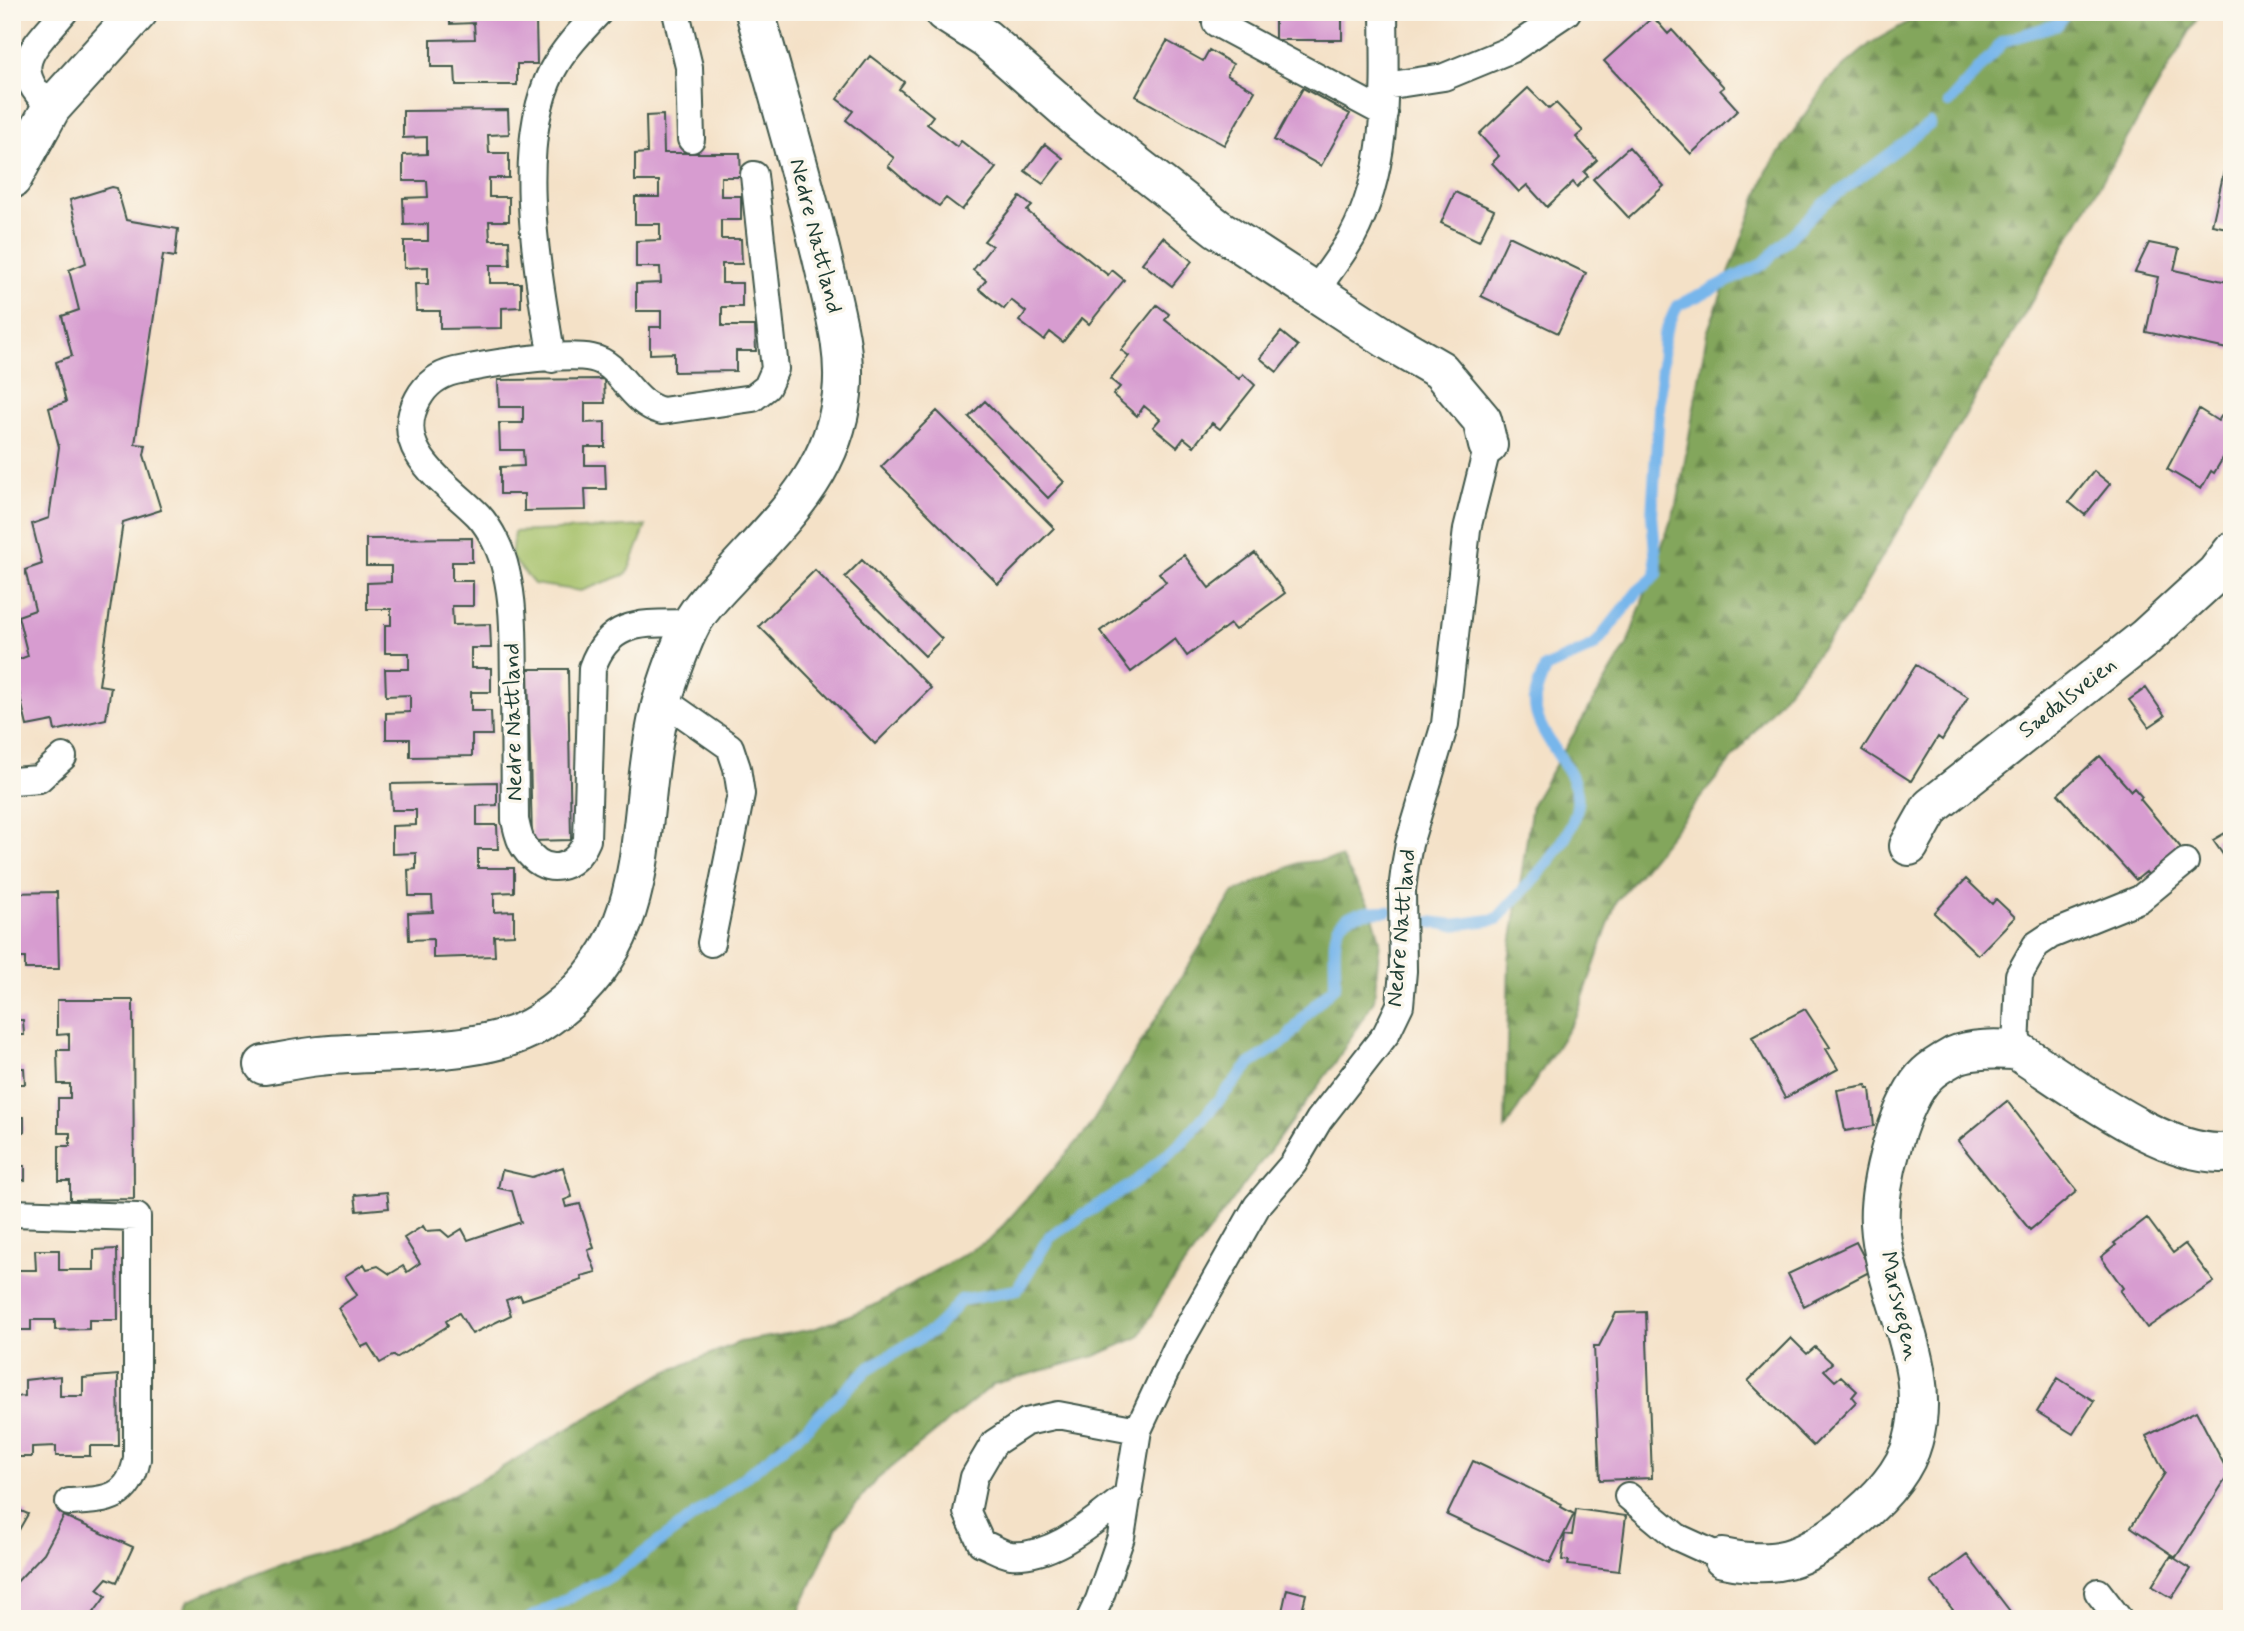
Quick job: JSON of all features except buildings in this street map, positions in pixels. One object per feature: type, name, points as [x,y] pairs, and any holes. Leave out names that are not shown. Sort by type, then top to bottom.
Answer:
[{"type":"street","points":[[12,179],[51,108],[138,12]]},
{"type":"street","name":"Nedre Nattland","points":[[264,1065],[316,1056],[500,1040],[536,1026],[564,1005],[591,979],[614,943],[631,904],[640,859],[654,733],[663,700],[692,623],[812,480],[827,457],[837,428],[843,391],[842,356],[822,257],[755,12]]},
{"type":"street","name":"Nedre Nattland","points":[[944,12],[986,39],[1154,181],[1217,228],[1390,341],[1440,370],[1482,420],[1488,445]]},
{"type":"street","name":"Sædalsveien","points":[[1909,846],[1931,807],[2145,638],[2216,573],[2232,552]]},
{"type":"street","name":"Marsvegen","points":[[1723,1558],[1757,1565],[1793,1559],[1829,1540],[1867,1511],[1895,1475],[1913,1441],[1917,1402],[1913,1354],[1880,1222],[1887,1163],[1905,1107],[1926,1074],[1955,1055],[1992,1049],[2016,1049]]},
{"type":"street","points":[[2016,1049],[2153,1136],[2191,1152],[2232,1152]]},
{"type":"lane","points":[[51,108],[36,94],[27,77],[27,57],[64,12]]},
{"type":"lane","points":[[552,359],[535,237],[534,139],[540,106],[552,71],[599,12]]},
{"type":"lane","points":[[676,12],[689,67],[691,139]]},
{"type":"lane","points":[[1315,290],[1351,238],[1366,207],[1378,163],[1384,113],[1384,12]]},
{"type":"lane","points":[[1385,86],[1444,77],[1512,49],[1567,12]]},
{"type":"lane","points":[[1216,23],[1384,113]]},
{"type":"lane","name":"Nedre Nattland","points":[[692,623],[638,625],[613,632],[599,648],[592,668],[587,840],[580,858],[566,866],[547,866],[532,857],[522,844],[515,820],[513,615],[506,570],[492,535],[478,515],[426,467],[416,451],[411,428],[413,407],[425,387],[444,374],[471,367],[552,359],[592,358],[610,366],[637,399],[647,407],[662,411],[753,398],[767,387],[775,369],[775,345],[758,229],[754,175]]},
{"type":"lane","name":"Nedre Nattland","points":[[1090,1619],[1121,1537],[1139,1430],[1183,1335],[1257,1206],[1293,1164],[1319,1120],[1386,1034],[1400,1005],[1403,971],[1402,890],[1407,855],[1445,724],[1455,662],[1467,529],[1488,445]]},
{"type":"lane","points":[[663,700],[730,747],[737,768],[741,794],[711,943]]},
{"type":"lane","points":[[12,780],[39,779],[63,757]]},
{"type":"lane","points":[[2016,1049],[2019,975],[2036,946],[2051,935],[2140,899],[2185,862]]},
{"type":"lane","points":[[12,1213],[137,1217],[137,1459],[134,1475],[126,1488],[113,1497],[69,1502]]},
{"type":"lane","points":[[1129,1494],[1078,1532],[1041,1553],[1009,1555],[981,1542],[967,1512],[974,1478],[995,1443],[1026,1422],[1058,1415],[1139,1430]]},
{"type":"lane","points":[[1628,1496],[1677,1537],[1723,1558]]},
{"type":"lane","points":[[2098,1592],[2119,1619]]},
{"type":"green space","points":[[1926,12],[2201,12],[1847,617],[1616,902],[1577,1015],[1505,1129],[1509,960],[1532,804],[1627,645],[1678,500],[1707,333],[1767,171],[1828,80],[1871,43]]},
{"type":"green space","points":[[646,526],[627,574],[581,591],[534,584],[511,557],[514,532]]},
{"type":"green space","points":[[1341,858],[1371,909],[1380,940],[1374,1000],[1335,1063],[1164,1292],[1139,1337],[1095,1356],[994,1384],[875,1481],[837,1527],[800,1609],[800,1619],[179,1619],[188,1600],[280,1565],[361,1543],[475,1483],[664,1373],[740,1342],[814,1329],[873,1306],[992,1238],[1087,1131],[1233,893],[1298,863]]},
{"type":"waterway","points":[[1949,103],[2004,41],[2058,24],[2066,12]]},
{"type":"waterway","points":[[1430,922],[1453,925],[1497,919],[1556,852],[1573,822],[1577,807],[1573,780],[1541,726],[1535,699],[1545,668],[1594,646],[1638,591],[1657,575],[1652,515],[1664,335],[1677,306],[1763,264],[1821,206],[1930,124]]},
{"type":"waterway","points":[[529,1619],[621,1570],[704,1509],[803,1431],[869,1368],[935,1329],[961,1300],[1017,1290],[1050,1236],[1134,1183],[1183,1141],[1250,1064],[1286,1040],[1310,1010],[1335,986],[1335,939],[1343,921],[1352,915],[1387,911]]}]
